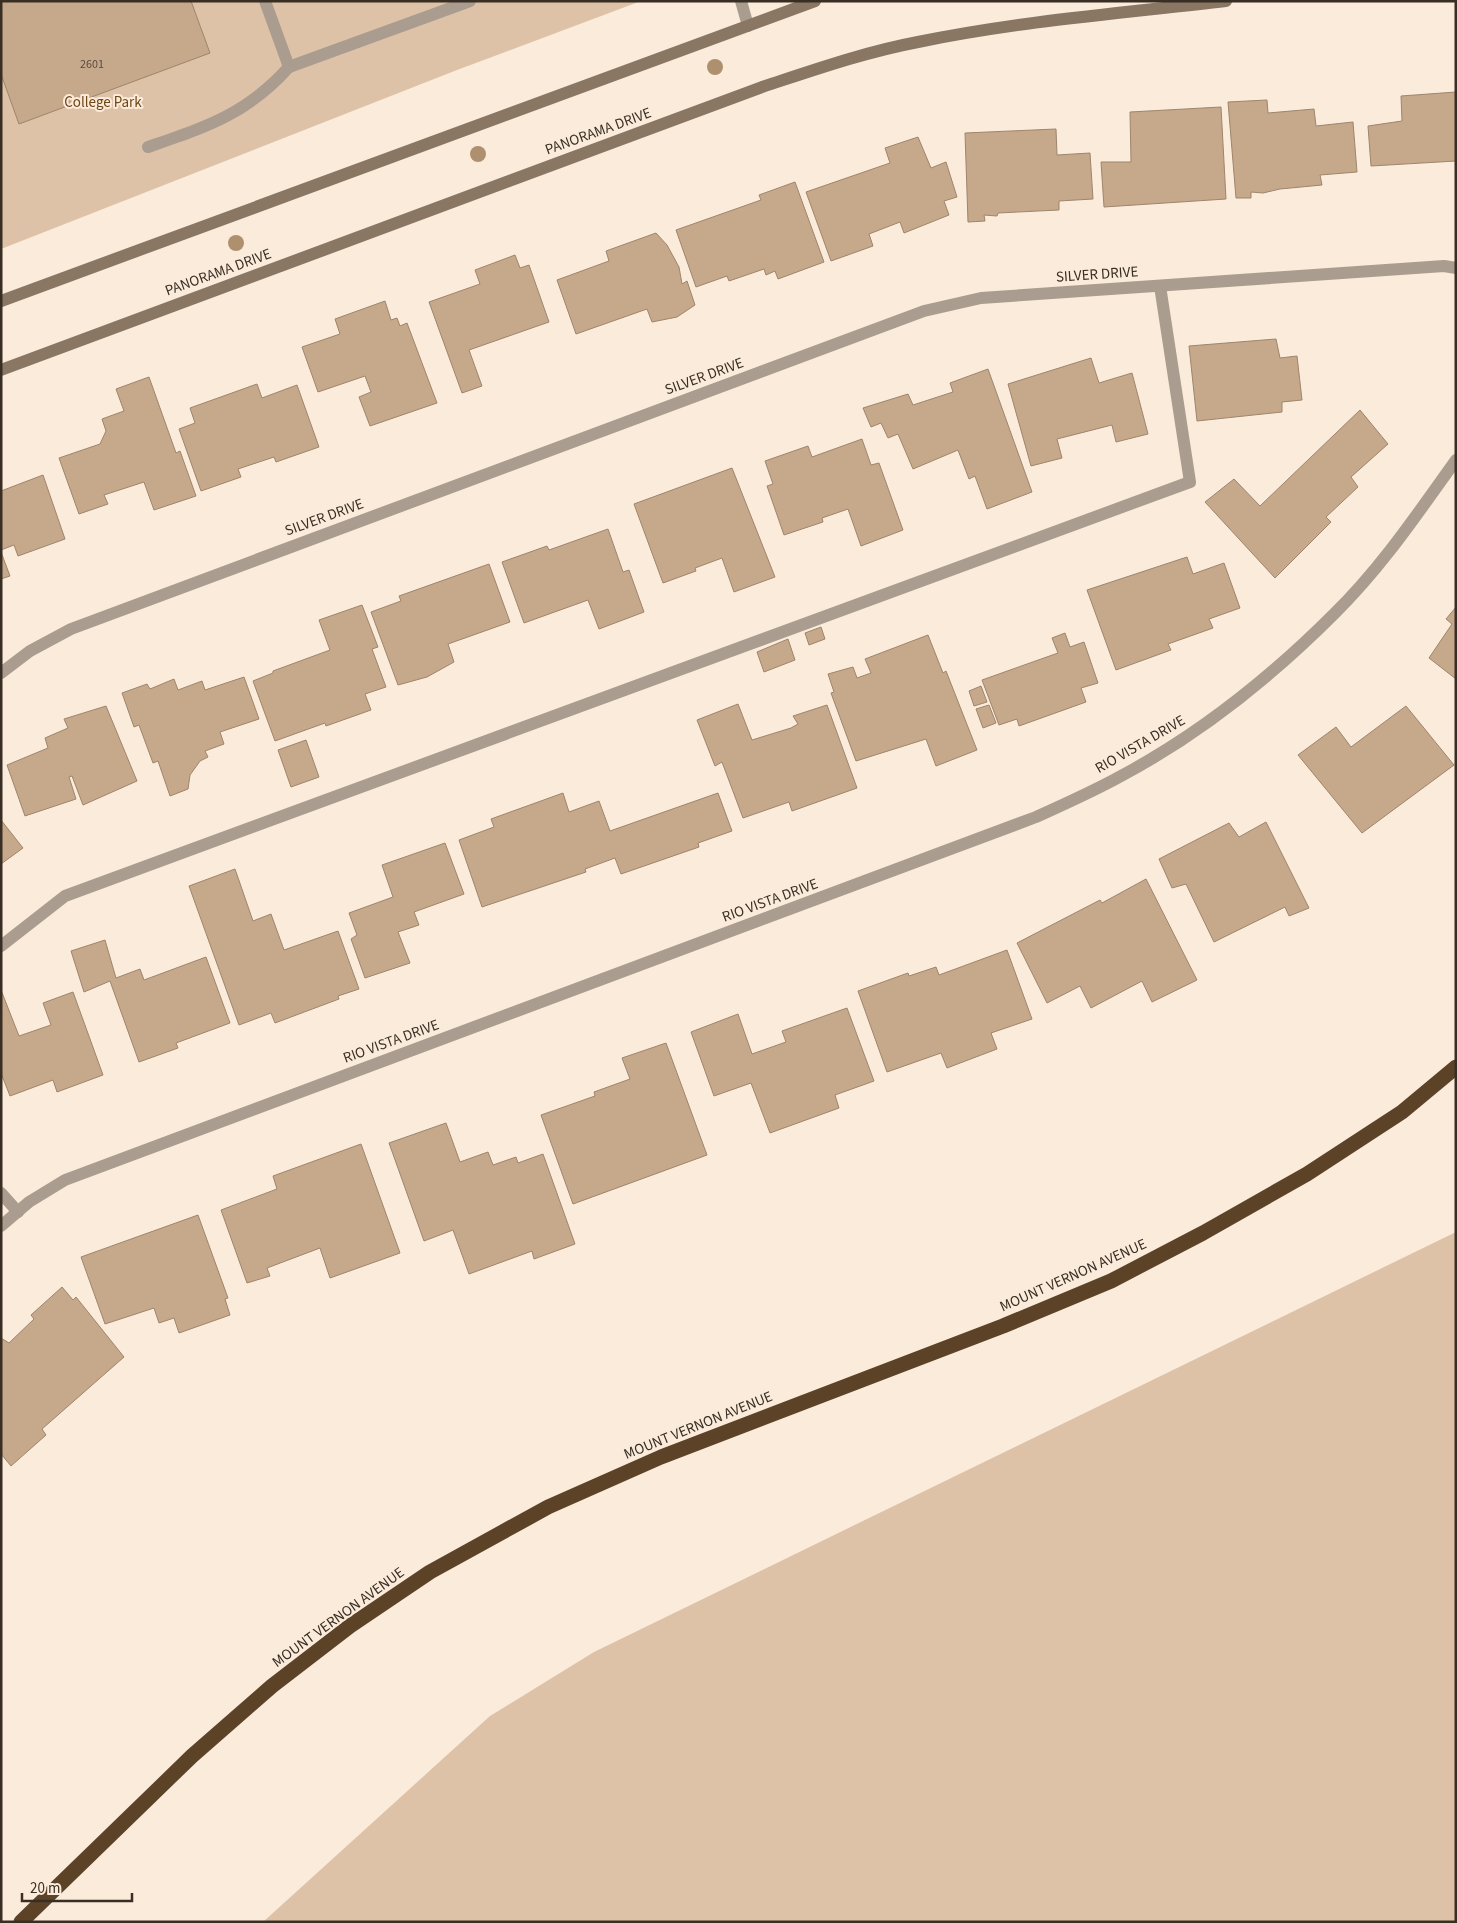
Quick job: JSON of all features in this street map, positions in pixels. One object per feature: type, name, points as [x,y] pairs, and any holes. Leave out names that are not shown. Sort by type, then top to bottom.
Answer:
[{"type":"highway","name":"MOUNT VERNON AVENUE","points":[[21,1922],[192,1756],[272,1686],[350,1626],[430,1572],[548,1507],[661,1457],[1003,1326],[1111,1281],[1203,1233],[1307,1174],[1402,1112],[1456,1067]]},
{"type":"main road","points":[[1,301],[815,1]]},
{"type":"main road","name":"PANORAMA DRIVE","points":[[1,370],[762,87],[842,61],[916,42],[993,28],[1226,1]]},
{"type":"street","points":[[265,1],[289,67]]},
{"type":"street","points":[[148,147],[191,132],[241,110],[270,88],[289,67],[470,1]]},
{"type":"street","points":[[741,1],[748,26]]},
{"type":"street","name":"SILVER DRIVE","points":[[1,673],[30,651],[71,629],[924,311],[981,298],[1444,266],[1456,268]]},
{"type":"street","points":[[1,946],[66,896],[1190,482],[1160,286]]},
{"type":"street","name":"RIO VISTA DRIVE","points":[[1,1226],[65,1180],[1036,818],[1122,776],[1219,714],[1266,678],[1335,613],[1398,542],[1456,460]]},
{"type":"street","points":[[1,1193],[18,1212]]},
{"type":"green space","name":"College Park","points":[[1,1],[641,1],[457,70],[1,249]]},
{"type":"green space","points":[[1456,1232],[1456,1922],[263,1922],[490,1716],[594,1652]]},
{"type":"building","points":[[1,1],[191,1],[210,53],[19,124],[1,74]]},
{"type":"building","points":[[1456,92],[1456,161],[1371,166],[1368,126],[1402,121],[1401,96]]},
{"type":"building","points":[[1267,100],[1268,113],[1314,109],[1316,126],[1353,122],[1357,172],[1320,175],[1322,185],[1280,189],[1263,193],[1251,192],[1251,198],[1236,198],[1228,102]]},
{"type":"building","points":[[1221,107],[1226,199],[1104,207],[1101,162],[1131,162],[1130,112]]},
{"type":"building","points":[[1056,129],[1057,155],[1090,153],[1093,199],[1059,201],[1059,210],[998,213],[997,216],[984,215],[985,221],[968,222],[965,133]]},
{"type":"building","points":[[918,137],[931,168],[946,162],[957,197],[944,201],[949,215],[904,233],[900,222],[869,234],[873,246],[831,261],[806,192],[890,163],[885,148]]},
{"type":"building","points":[[795,182],[824,262],[778,279],[775,271],[766,275],[764,269],[729,281],[727,276],[696,287],[676,230],[761,200],[759,195]]},
{"type":"building","points":[[656,233],[667,245],[679,267],[682,284],[687,281],[695,305],[677,317],[652,322],[647,309],[576,334],[557,280],[609,261],[606,251]]},
{"type":"building","points":[[515,255],[520,268],[529,265],[549,322],[469,350],[482,386],[462,393],[429,302],[480,284],[475,270]]},
{"type":"building","points":[[385,301],[391,320],[397,318],[400,326],[407,323],[437,403],[370,426],[359,397],[371,392],[365,376],[318,392],[302,347],[340,334],[335,319]]},
{"type":"building","points":[[1276,339],[1280,358],[1297,356],[1302,400],[1282,402],[1282,412],[1197,421],[1189,346]]},
{"type":"building","points":[[1091,358],[1099,383],[1132,373],[1148,434],[1116,442],[1112,425],[1057,439],[1062,458],[1031,466],[1008,384]]},
{"type":"building","points":[[988,369],[1032,492],[987,509],[975,476],[969,479],[958,450],[913,469],[898,434],[888,438],[881,423],[871,427],[863,408],[908,394],[913,405],[953,392],[950,383]]},
{"type":"building","points":[[149,377],[176,453],[180,451],[196,496],[154,510],[144,482],[104,495],[108,504],[79,514],[59,458],[100,444],[106,431],[102,419],[124,411],[116,389]]},
{"type":"building","points":[[257,384],[262,398],[297,385],[319,447],[276,462],[274,457],[238,469],[241,477],[201,491],[179,429],[195,423],[190,408]]},
{"type":"building","points":[[1360,410],[1388,444],[1351,477],[1358,487],[1326,517],[1331,522],[1275,578],[1205,502],[1234,479],[1260,506]]},
{"type":"building","points":[[862,439],[871,465],[879,463],[903,530],[861,546],[848,509],[822,518],[823,522],[784,535],[767,486],[773,484],[765,461],[808,446],[812,457]]},
{"type":"building","points":[[732,468],[775,577],[734,592],[722,558],[695,568],[696,571],[663,583],[634,504]]},
{"type":"building","points":[[43,475],[65,539],[18,556],[14,545],[1,550],[1,491]]},
{"type":"building","points":[[608,529],[623,572],[629,570],[644,612],[599,629],[588,600],[524,623],[502,562],[547,546],[549,550]]},
{"type":"building","points":[[1,552],[10,576],[1,579]]},
{"type":"building","points":[[1187,557],[1193,574],[1224,563],[1240,608],[1209,619],[1213,628],[1168,644],[1171,650],[1116,670],[1087,590]]},
{"type":"building","points":[[489,564],[510,622],[448,644],[454,662],[427,677],[398,685],[371,612],[401,601],[399,596]]},
{"type":"building","points":[[362,605],[378,647],[372,649],[386,687],[365,694],[371,710],[326,726],[325,723],[275,741],[253,681],[273,673],[273,671],[330,650],[319,620]]},
{"type":"building","points":[[1456,607],[1456,679],[1429,658],[1452,624],[1446,619]]},
{"type":"building","points":[[821,627],[825,639],[809,645],[805,633]]},
{"type":"building","points":[[1065,633],[1070,647],[1084,642],[1098,683],[1081,688],[1086,702],[1019,726],[1017,719],[999,725],[982,680],[1058,653],[1052,638]]},
{"type":"building","points":[[928,635],[943,673],[946,671],[977,750],[936,766],[926,739],[856,761],[831,693],[834,692],[828,674],[853,667],[857,678],[871,673],[865,659]]},
{"type":"building","points":[[788,639],[795,660],[764,672],[757,652]]},
{"type":"building","points":[[244,677],[259,719],[220,732],[224,744],[205,751],[208,757],[200,761],[190,775],[188,789],[170,796],[158,761],[153,763],[139,725],[134,727],[122,693],[147,684],[150,689],[174,679],[178,690],[202,681],[205,690]]},
{"type":"building","points":[[981,686],[987,702],[974,706],[969,691]]},
{"type":"building","points":[[738,704],[752,740],[791,728],[798,724],[793,716],[827,705],[857,788],[792,811],[789,802],[743,818],[722,762],[715,766],[697,720]]},
{"type":"building","points":[[989,705],[996,723],[983,728],[976,709]]},
{"type":"building","points":[[106,706],[137,781],[83,805],[72,776],[69,777],[76,799],[25,816],[7,765],[48,748],[45,738],[68,728],[64,719]]},
{"type":"building","points":[[1406,706],[1454,765],[1362,833],[1298,755],[1336,727],[1351,747]]},
{"type":"building","points":[[306,740],[319,777],[291,787],[278,750]]},
{"type":"building","points":[[563,793],[569,812],[599,801],[610,831],[718,793],[732,831],[698,843],[699,847],[621,874],[615,858],[585,869],[586,872],[482,907],[459,840],[494,827],[491,819]]},
{"type":"building","points":[[1,820],[23,848],[1,864]]},
{"type":"building","points":[[1266,822],[1309,908],[1289,916],[1285,907],[1214,942],[1186,884],[1172,888],[1159,859],[1229,823],[1239,837]]},
{"type":"building","points":[[445,843],[464,894],[414,912],[419,925],[398,932],[410,963],[365,978],[351,939],[357,935],[349,913],[393,897],[382,865]]},
{"type":"building","points":[[235,869],[253,921],[271,914],[284,950],[338,931],[359,989],[338,996],[339,999],[275,1023],[271,1013],[239,1025],[189,886]]},
{"type":"building","points":[[1146,879],[1197,980],[1152,1002],[1142,981],[1091,1008],[1080,986],[1047,1003],[1017,943],[1100,900],[1102,903]]},
{"type":"building","points":[[105,940],[116,978],[140,969],[144,980],[206,957],[230,1023],[176,1043],[178,1048],[139,1062],[110,981],[84,992],[71,951]]},
{"type":"building","points":[[1007,950],[1032,1019],[991,1033],[997,1049],[947,1068],[941,1053],[887,1072],[858,991],[908,973],[909,976],[936,967],[939,975]]},
{"type":"building","points":[[1,990],[19,1036],[51,1025],[43,1003],[73,992],[103,1075],[57,1092],[53,1080],[10,1096],[1,1073]]},
{"type":"building","points":[[847,1008],[874,1081],[835,1095],[839,1108],[770,1133],[751,1083],[714,1096],[691,1032],[738,1014],[752,1054],[786,1042],[782,1031]]},
{"type":"building","points":[[666,1043],[707,1155],[573,1204],[541,1115],[595,1096],[594,1092],[630,1079],[622,1058]]},
{"type":"building","points":[[446,1123],[460,1162],[488,1152],[493,1165],[516,1157],[518,1163],[543,1154],[575,1244],[534,1259],[532,1251],[469,1274],[453,1230],[424,1241],[389,1143]]},
{"type":"building","points":[[361,1144],[400,1253],[330,1278],[320,1248],[267,1268],[270,1276],[247,1283],[221,1210],[277,1189],[273,1176]]},
{"type":"building","points":[[198,1215],[228,1298],[225,1299],[230,1315],[179,1333],[174,1318],[159,1323],[154,1308],[105,1324],[81,1257]]},
{"type":"building","points":[[62,1287],[73,1300],[76,1297],[124,1357],[42,1429],[46,1435],[11,1466],[1,1454],[1,1338],[9,1343],[34,1319],[31,1315]]}]
